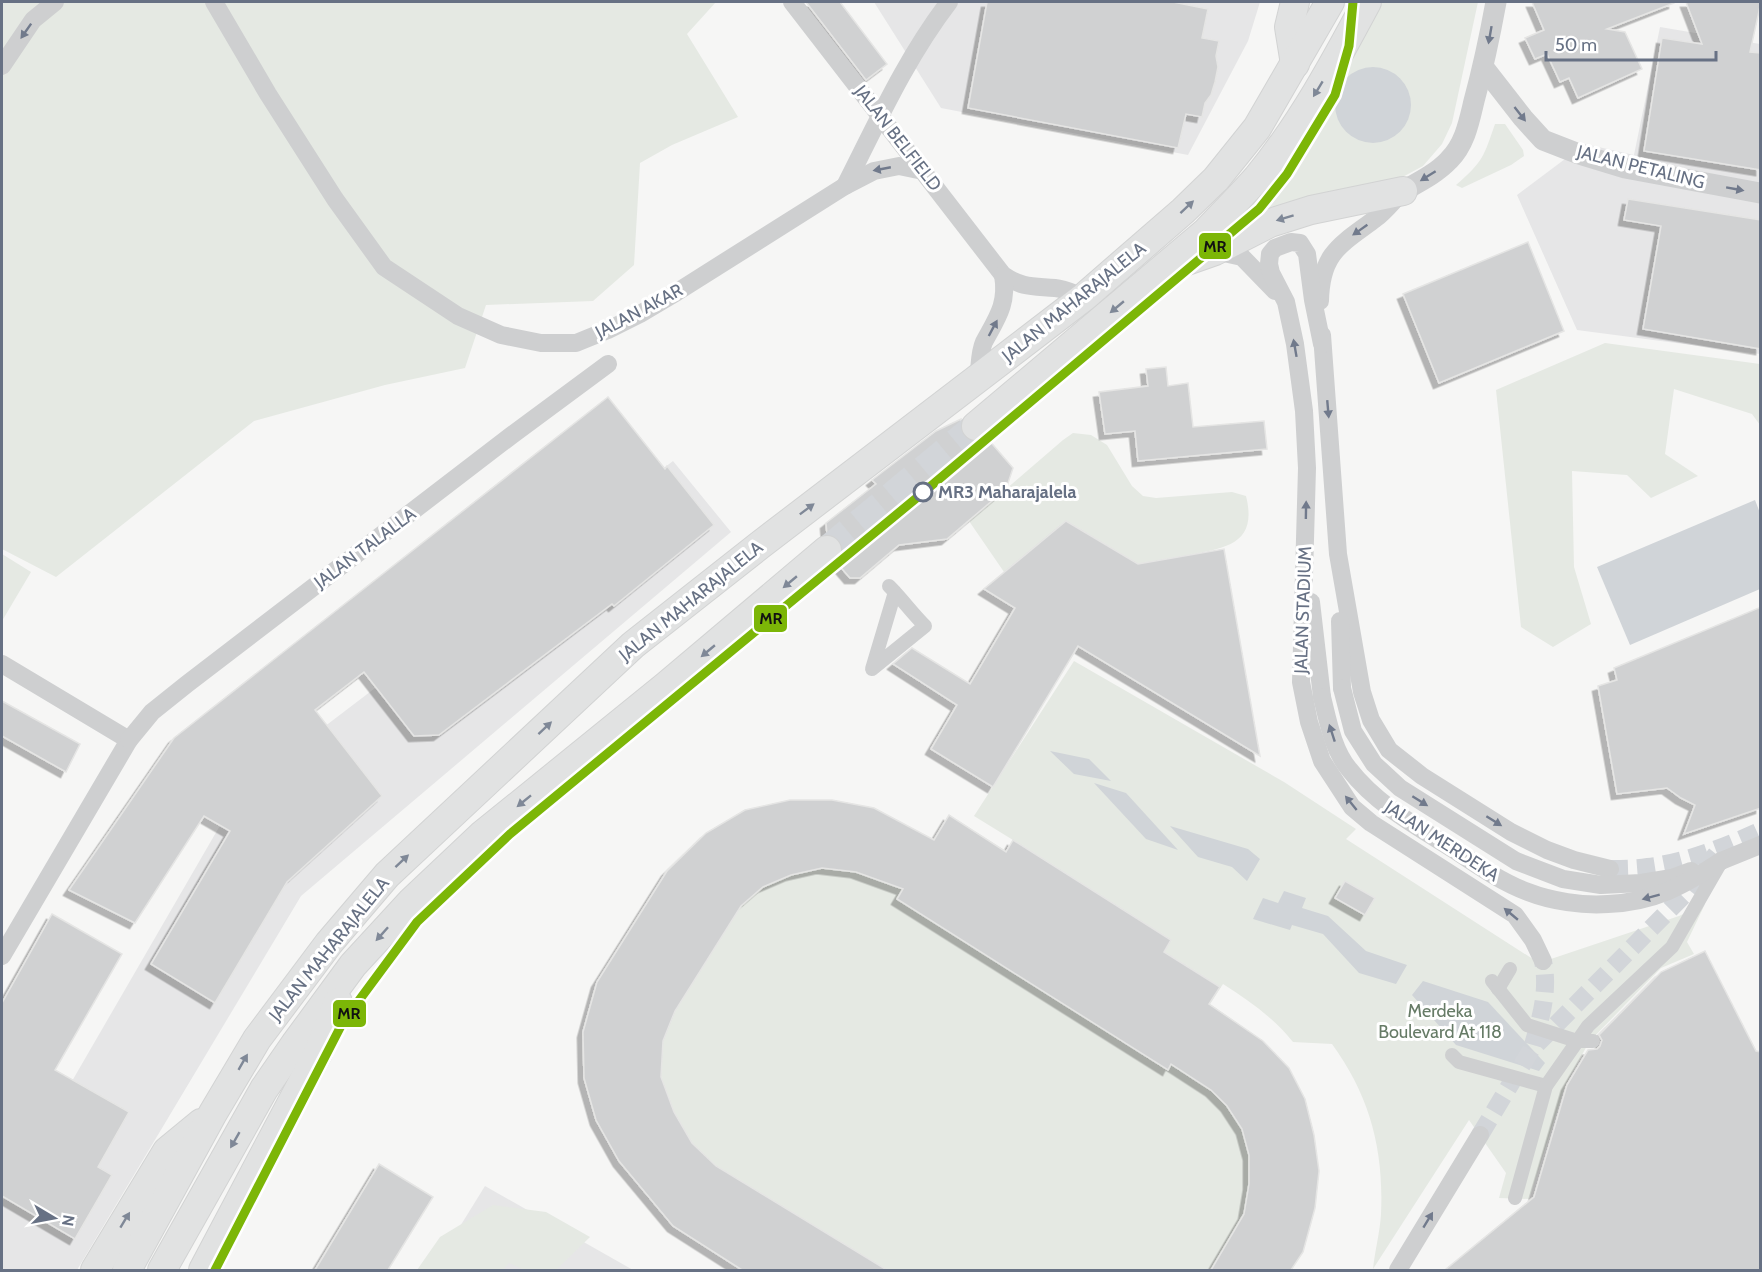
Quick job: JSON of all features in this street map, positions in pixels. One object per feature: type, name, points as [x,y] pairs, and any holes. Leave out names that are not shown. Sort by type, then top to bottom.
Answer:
[{"type":"highway","points":[[1295,2],[1289,27],[1295,64]]},
{"type":"highway","name":"JALAN MAHARAJALELA","points":[[127,1270],[213,1113],[257,1039],[329,943],[387,875],[633,645],[1084,297],[1216,179],[1257,128],[1330,2]]},
{"type":"highway","name":"JALAN MAHARAJALELA","points":[[976,426],[1206,232],[1258,176],[1312,98],[1367,2]]},
{"type":"highway","points":[[1162,270],[1215,250],[1270,223],[1311,210],[1403,191]]},
{"type":"highway","name":"JALAN MAHARAJALELA","points":[[162,1270],[264,1089],[353,965],[411,902],[482,835],[666,686],[827,550]]},
{"type":"highway","points":[[203,1270],[318,1053],[353,965]]},
{"type":"highway","points":[[95,1270],[167,1151],[213,1113]]},
{"type":"street","points":[[2,66],[33,20],[55,2]]},
{"type":"street","name":"JALAN AKAR","points":[[214,2],[268,94],[335,199],[384,267],[458,316],[501,334],[541,343],[576,344],[640,314],[844,186],[902,73],[926,32],[949,2]]},
{"type":"street","name":"JALAN BELFIELD","points":[[792,2],[1003,275]]},
{"type":"street","points":[[1403,191],[1441,168],[1451,158],[1466,131],[1484,68],[1496,2]]},
{"type":"street","name":"JALAN PETALING","points":[[1484,68],[1543,140],[1625,168],[1761,193]]},
{"type":"street","points":[[844,186],[874,171],[899,166],[923,171]]},
{"type":"street","name":"JALAN STADIUM","points":[[1403,191],[1378,217],[1352,235],[1331,255],[1325,265],[1321,283],[1322,344],[1335,487],[1338,554],[1362,692],[1371,720],[1389,750],[1422,776],[1511,832],[1547,850],[1610,869]]},
{"type":"street","name":"JALAN STADIUM","points":[[1322,344],[1307,254],[1300,243],[1283,244],[1270,254],[1271,273],[1283,298],[1295,344],[1304,411],[1306,468],[1301,682],[1309,722],[1322,761],[1352,807],[1371,823],[1515,915],[1533,940],[1543,961]]},
{"type":"street","points":[[1215,250],[1242,257],[1283,298]]},
{"type":"street","points":[[1003,275],[1016,284],[1057,288],[1084,297]]},
{"type":"street","points":[[978,380],[983,344],[994,328],[1002,309],[1006,289],[1003,275]]},
{"type":"street","name":"JALAN TALALLA","points":[[2,956],[129,740],[152,712],[608,364]]},
{"type":"street","name":"JALAN MERDEKA","points":[[1305,552],[1322,697],[1332,736],[1348,768],[1384,805],[1505,883],[1530,893],[1569,902],[1607,904],[1650,898],[1681,887],[1721,861]]},
{"type":"street","name":"JALAN MERDEKA","points":[[1338,554],[1342,688],[1353,731],[1374,764],[1400,788],[1516,861],[1563,879],[1601,885],[1641,883],[1672,878],[1761,845]]},
{"type":"street","points":[[892,589],[925,626],[872,669],[892,589]]},
{"type":"street","points":[[2,664],[129,740]]},
{"type":"street","points":[[1515,1198],[1546,1086],[1588,1026],[1672,947],[1721,861]]},
{"type":"street","points":[[1510,969],[1495,985],[1527,1025],[1577,1041],[1593,1041]]},
{"type":"street","points":[[1452,1055],[1459,1062],[1490,1077],[1546,1086]]},
{"type":"street","points":[[1398,1270],[1480,1135]]},
{"type":"shaded area","points":[[874,2],[1260,2],[1248,41],[1188,155],[941,108]]},
{"type":"shaded area","points":[[1660,27],[1760,44],[1760,354],[1577,330],[1517,195],[1585,144],[1634,155]]},
{"type":"shaded area","points":[[1366,67],[1380,67],[1394,73],[1405,84],[1411,98],[1408,120],[1400,132],[1380,143],[1366,143],[1352,137],[1341,126],[1335,112],[1335,98],[1341,84],[1352,73]]},
{"type":"shaded area","points":[[673,461],[731,532],[301,896],[77,1270],[2,1270],[2,1202],[240,791]]},
{"type":"shaded area","points":[[1755,500],[1760,513],[1760,589],[1630,645],[1597,567]]},
{"type":"shaded area","points":[[1050,751],[1089,759],[1111,781],[1074,774]]},
{"type":"shaded area","points":[[1094,783],[1126,793],[1178,850],[1146,839]]},
{"type":"shaded area","points":[[1170,826],[1248,849],[1260,859],[1247,881],[1232,867],[1198,857]]},
{"type":"shaded area","points":[[1284,891],[1306,898],[1302,908],[1328,916],[1366,951],[1407,965],[1396,984],[1359,973],[1323,934],[1292,925],[1290,930],[1253,919],[1263,898],[1278,903]]},
{"type":"shaded area","points":[[1423,981],[1488,1002],[1545,1063],[1539,1071],[1456,1045],[1412,995]]},
{"type":"shaded area","points":[[485,1186],[633,1270],[433,1270]]},
{"type":"green space","points":[[2,2],[716,2],[687,34],[738,117],[672,145],[640,163],[634,265],[593,301],[486,305],[465,368],[385,385],[254,421],[56,577],[2,549]]},
{"type":"green space","points":[[1374,2],[1478,2],[1452,123],[1442,144],[1423,166],[1397,180],[1229,226],[1277,177],[1335,77]]},
{"type":"green space","points":[[1495,124],[1505,124],[1523,150],[1524,156],[1511,165],[1462,188],[1456,185],[1482,158]]},
{"type":"green space","points":[[1605,343],[1760,364],[1760,425],[1752,414],[1674,389],[1665,454],[1698,476],[1651,498],[1627,475],[1572,471],[1574,567],[1591,624],[1553,647],[1521,627],[1496,390]]},
{"type":"green space","points":[[1073,433],[1091,435],[1107,445],[1132,486],[1143,496],[1156,498],[1232,492],[1246,496],[1249,512],[1243,534],[1236,541],[1215,550],[1138,564],[1066,521],[1004,572],[969,521]]},
{"type":"green space","points":[[2,554],[31,572],[2,621]]},
{"type":"green space","name":"Merdeka Boulevard At 118","points":[[1074,661],[1284,782],[1356,829],[1346,839],[1539,963],[1679,916],[1705,904],[1687,942],[1694,954],[1661,968],[1589,1042],[1565,1086],[1529,1199],[1499,1198],[1506,1173],[1469,1120],[1373,1269],[1381,1214],[1380,1168],[1372,1124],[1356,1084],[1332,1044],[1293,1042],[1269,1017],[1223,984],[1210,1004],[1263,1041],[1305,1099],[1314,1135],[1319,1171],[1315,1208],[1303,1252],[1291,1270],[742,1270],[673,1226],[619,1161],[596,1120],[584,1078],[583,1032],[597,982],[667,871],[706,833],[745,810],[790,800],[832,800],[874,808],[933,840],[949,815],[1006,851],[1013,840],[974,816]]},
{"type":"green space","points":[[493,1205],[546,1212],[590,1237],[556,1270],[525,1270],[509,1263],[503,1270],[417,1270],[440,1237]]},
{"type":"building","points":[[806,2],[840,2],[887,64],[866,80]]},
{"type":"building","points":[[987,2],[1173,2],[1208,9],[1202,38],[1219,41],[1216,56],[1218,67],[1211,95],[1205,103],[1202,117],[1186,114],[1178,148],[968,108]]},
{"type":"building","points":[[1532,2],[1674,3],[1607,29],[1625,32],[1642,69],[1578,98],[1569,78],[1560,82],[1547,54],[1535,59],[1525,38],[1544,30]]},
{"type":"building","points":[[1686,2],[1761,2],[1750,52],[1761,53],[1761,170],[1644,151],[1662,38],[1702,44]]},
{"type":"building","points":[[1628,199],[1761,220],[1761,349],[1643,329],[1661,226],[1624,220]]},
{"type":"building","points":[[1528,242],[1564,331],[1439,383],[1403,294]]},
{"type":"building","points":[[1166,367],[1168,386],[1188,383],[1193,427],[1264,421],[1267,449],[1138,461],[1135,431],[1105,434],[1099,392],[1148,386],[1146,369]]},
{"type":"building","points":[[608,397],[665,469],[667,466],[714,525],[614,606],[612,604],[439,735],[414,736],[364,672],[315,710],[382,796],[287,882],[215,1003],[151,964],[230,831],[204,816],[135,923],[69,890],[174,738]]},
{"type":"building","name":"MR3 Maharajalela","points":[[961,419],[960,428],[964,437],[978,442],[987,438],[1013,468],[1006,489],[947,539],[899,545],[860,578],[850,578],[837,563],[843,555],[843,547],[839,539],[827,534],[826,523],[876,484],[872,480],[936,431]]},
{"type":"building","points":[[1066,521],[1138,564],[1224,549],[1260,756],[1078,646],[993,787],[931,749],[957,705],[893,664],[912,648],[970,684],[1015,608],[984,589]]},
{"type":"building","points":[[1761,607],[1761,808],[1684,834],[1695,805],[1667,788],[1617,794],[1598,686],[1617,680],[1614,668]]},
{"type":"building","points":[[2,701],[80,744],[66,772],[2,736]]},
{"type":"building","points":[[790,800],[832,800],[874,808],[934,840],[949,815],[1006,852],[1013,840],[1171,940],[1164,952],[1220,987],[1209,1004],[1263,1041],[1289,1068],[1305,1099],[1314,1135],[1319,1171],[1315,1208],[1303,1252],[1291,1270],[1211,1270],[1244,1214],[1249,1184],[1249,1155],[1242,1129],[1227,1106],[1211,1090],[1171,1064],[1168,1070],[897,899],[903,889],[856,872],[822,868],[791,875],[763,887],[741,906],[675,1011],[663,1041],[661,1077],[674,1112],[692,1143],[716,1166],[887,1270],[742,1270],[673,1226],[619,1161],[596,1120],[584,1078],[583,1032],[597,982],[667,871],[706,833],[745,810]]},
{"type":"building","points":[[1345,881],[1375,898],[1365,915],[1335,898]]},
{"type":"building","points":[[52,914],[122,954],[55,1070],[129,1112],[98,1167],[112,1175],[75,1239],[2,1196],[2,1003]]},
{"type":"building","points":[[1705,951],[1756,1051],[1761,1052],[1761,1270],[1445,1270],[1534,1197],[1567,1085],[1588,1050],[1597,1049],[1600,1046],[1602,1040],[1599,1035],[1661,972]]},
{"type":"building","points":[[379,1164],[433,1197],[388,1270],[315,1270]]},
{"type":"tunnel","points":[[827,550],[976,426]]},
{"type":"tunnel","points":[[1610,869],[1643,868],[1677,862],[1760,831]]},
{"type":"tunnel","points":[[1480,1135],[1531,1050],[1683,896],[1721,848]]},
{"type":"tunnel","points":[[1533,1045],[1545,993],[1543,961]]},
{"type":"transit line","name":"MR","points":[[215,1270],[343,1022],[417,922],[510,834],[925,491],[1259,209],[1287,174],[1335,95],[1349,46],[1353,2]]},
{"type":"place","name":"MR3 Maharajalela","points":[[923,492]]}]
